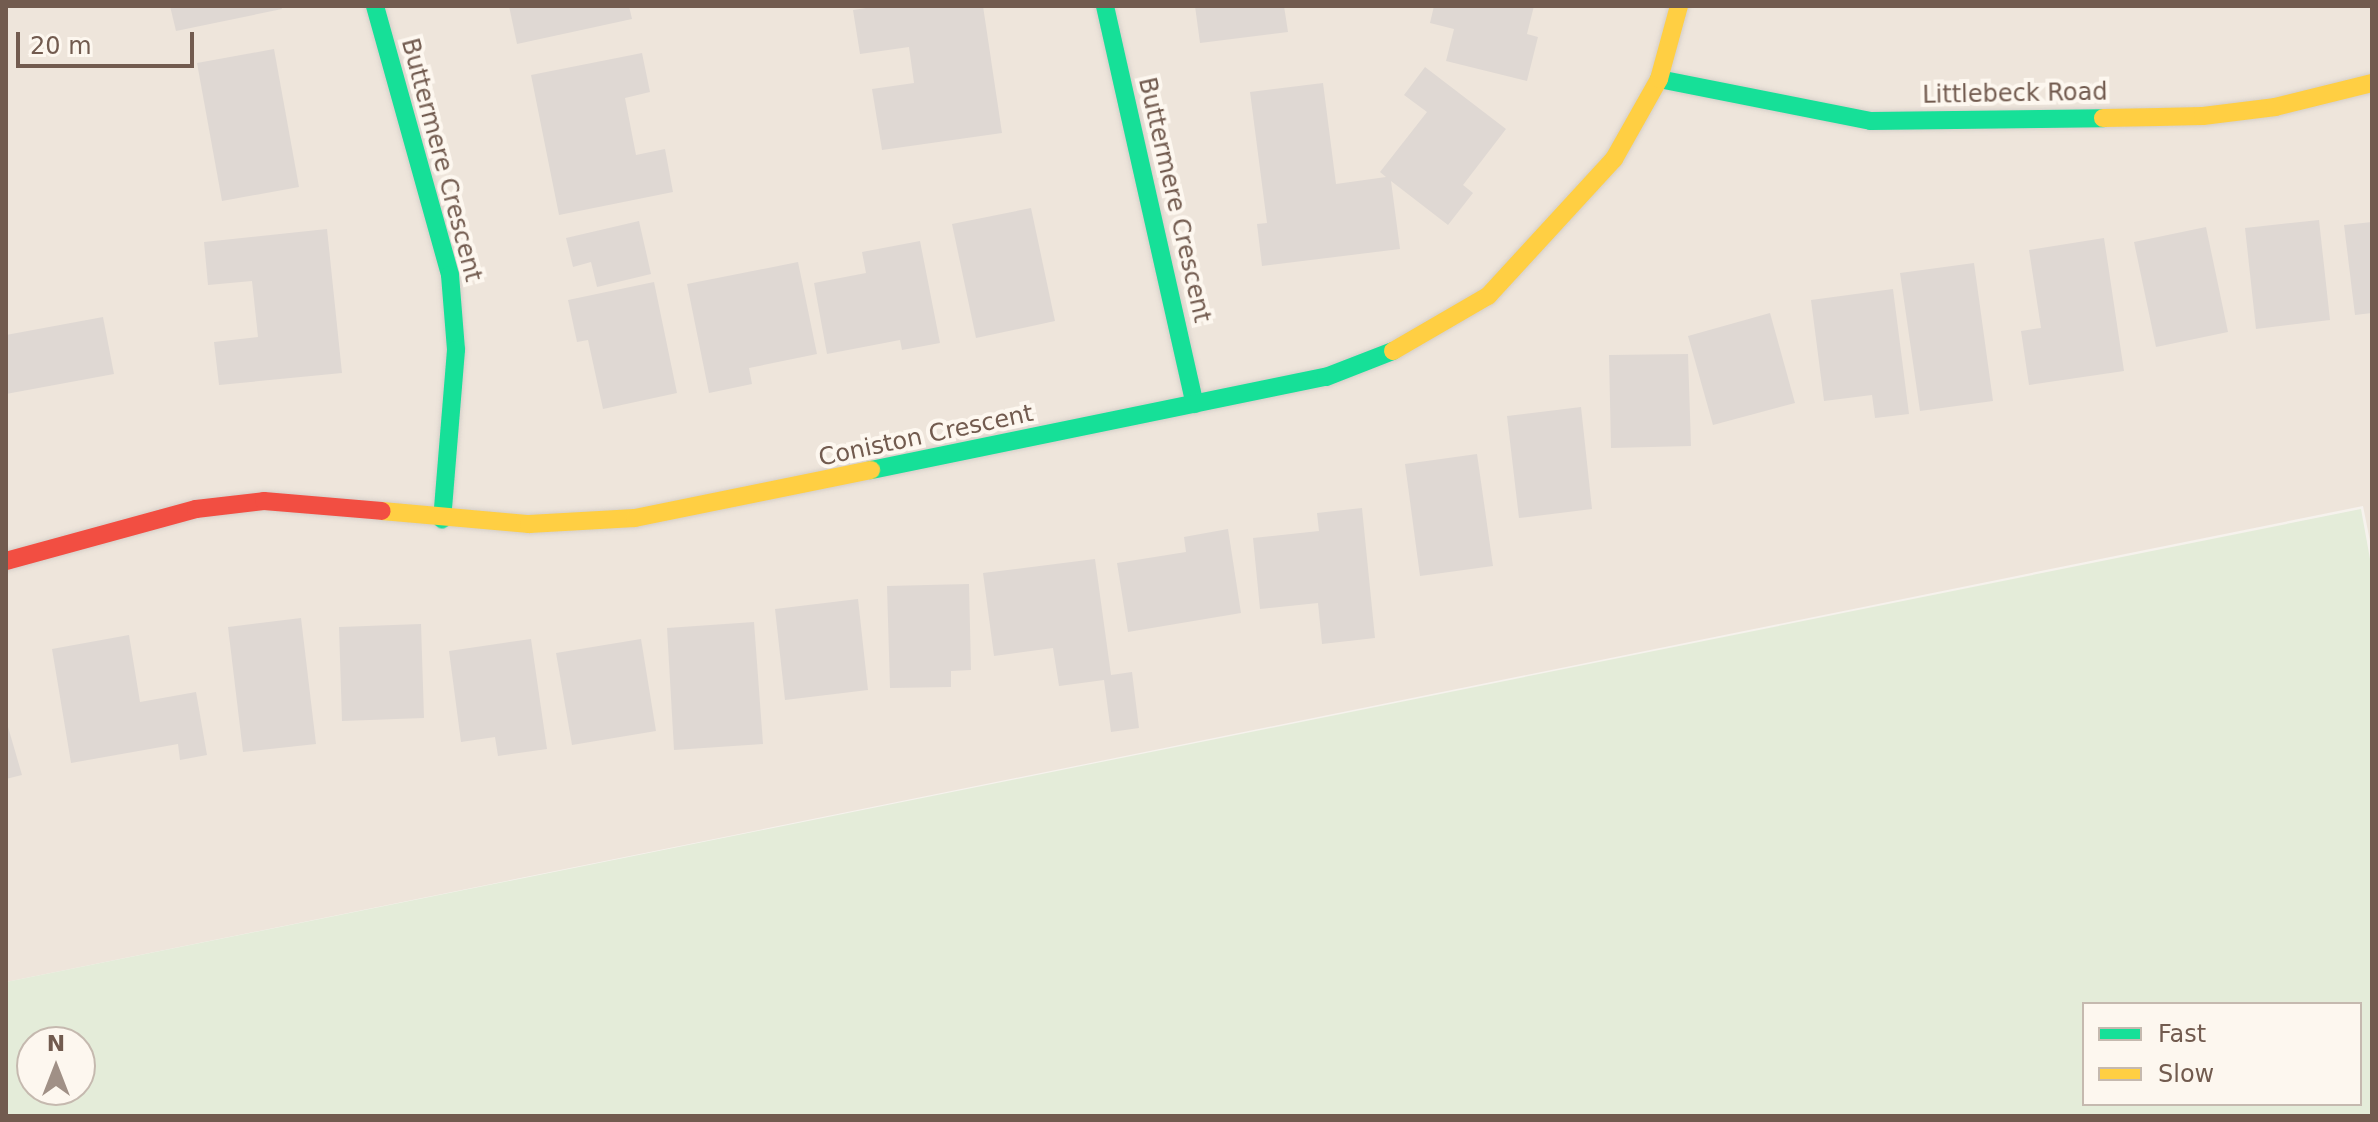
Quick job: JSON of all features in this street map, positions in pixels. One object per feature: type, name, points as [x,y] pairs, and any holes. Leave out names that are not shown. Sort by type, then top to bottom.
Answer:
[{"type":"street","name":"Buttermere Crescent","points":[[375,6],[450,275],[456,350],[442,519]]},
{"type":"street","name":"Buttermere Crescent","points":[[1105,6],[1195,404]]},
{"type":"street","name":"Coniston Crescent","points":[[6,561],[196,509],[264,501],[442,519],[529,524],[635,518],[1326,377],[1410,344],[1488,296],[1614,159],[1659,79],[1679,6]]},
{"type":"street","name":"Littlebeck Road","points":[[1659,79],[1871,121],[2203,116],[2275,107],[2372,83]]},
{"type":"shaded area","points":[[6,6],[2372,6],[2372,551],[2363,506],[6,982]]},
{"type":"green space","points":[[2361,509],[2372,570],[2372,1116],[6,1116],[6,982]]},
{"type":"building","points":[[170,6],[281,6],[282,9],[176,31]]},
{"type":"building","points":[[509,6],[629,6],[632,19],[517,44]]},
{"type":"building","points":[[879,6],[983,6],[1002,133],[882,150],[872,89],[914,83],[909,47],[860,54],[853,10]]},
{"type":"building","points":[[1195,6],[1284,6],[1288,32],[1200,43]]},
{"type":"building","points":[[1434,6],[1534,6],[1527,34],[1538,37],[1527,81],[1446,61],[1454,29],[1430,23]]},
{"type":"building","points":[[274,49],[299,187],[222,201],[197,63]]},
{"type":"building","points":[[642,53],[650,92],[625,98],[636,155],[665,149],[673,192],[559,215],[531,75]]},
{"type":"building","points":[[1425,67],[1506,129],[1463,185],[1473,193],[1448,225],[1391,181],[1400,249],[1262,266],[1257,224],[1267,223],[1250,92],[1323,83],[1336,184],[1386,177],[1380,172],[1427,112],[1404,95]]},
{"type":"building","points":[[1031,208],[1055,321],[976,338],[952,224]]},
{"type":"building","points":[[2319,220],[2330,320],[2256,329],[2245,228]]},
{"type":"building","points":[[639,221],[651,274],[597,287],[591,262],[573,267],[566,238]]},
{"type":"building","points":[[2372,222],[2372,313],[2355,315],[2344,225]]},
{"type":"building","points":[[2206,227],[2228,332],[2156,347],[2134,242]]},
{"type":"building","points":[[327,229],[342,373],[219,385],[214,342],[258,337],[252,281],[208,285],[204,242]]},
{"type":"building","points":[[2104,238],[2124,371],[2029,385],[2021,331],[2041,328],[2029,250]]},
{"type":"building","points":[[920,241],[940,343],[902,350],[900,340],[827,354],[814,283],[866,273],[862,252]]},
{"type":"building","points":[[798,262],[817,354],[749,368],[752,384],[709,393],[687,284]]},
{"type":"building","points":[[1974,263],[1993,401],[1920,411],[1900,273]]},
{"type":"building","points":[[654,282],[677,393],[603,409],[588,340],[577,342],[568,300]]},
{"type":"building","points":[[1893,289],[1909,414],[1875,418],[1872,395],[1824,401],[1811,300]]},
{"type":"building","points":[[1770,313],[1795,403],[1713,425],[1688,336]]},
{"type":"building","points":[[103,317],[114,374],[6,394],[6,335]]},
{"type":"building","points":[[1688,354],[1691,446],[1611,448],[1609,355]]},
{"type":"building","points":[[1581,407],[1592,509],[1519,518],[1507,416]]},
{"type":"building","points":[[1477,454],[1493,566],[1420,576],[1405,464]]},
{"type":"building","points":[[1362,508],[1375,638],[1322,644],[1318,603],[1260,609],[1253,538],[1319,531],[1317,513]]},
{"type":"building","points":[[1228,529],[1241,613],[1128,632],[1117,563],[1186,552],[1184,537]]},
{"type":"building","points":[[1095,559],[1111,675],[1132,672],[1139,728],[1111,732],[1104,680],[1059,686],[1053,648],[994,656],[983,573]]},
{"type":"building","points":[[969,584],[971,670],[951,671],[951,687],[890,688],[887,586]]},
{"type":"building","points":[[858,599],[868,690],[785,700],[775,609]]},
{"type":"building","points":[[301,618],[316,744],[243,752],[228,627]]},
{"type":"building","points":[[754,622],[763,744],[674,750],[667,628]]},
{"type":"building","points":[[421,624],[424,718],[342,721],[339,627]]},
{"type":"building","points":[[129,635],[140,702],[196,692],[207,755],[180,760],[178,744],[71,763],[52,649]]},
{"type":"building","points":[[531,639],[547,749],[498,756],[495,737],[461,742],[449,651]]},
{"type":"building","points":[[641,639],[656,731],[572,745],[556,653]]},
{"type":"building","points":[[6,720],[22,775],[6,779]]},
{"type":"traffic: fast","points":[[375,6],[450,275],[456,350],[442,519]]},
{"type":"traffic: fast","points":[[1105,6],[1195,404]]},
{"type":"traffic: fast","points":[[1659,79],[1871,121],[2103,118]]},
{"type":"traffic: fast","points":[[871,470],[1326,377],[1393,351]]},
{"type":"traffic: slow","points":[[1393,351],[1488,296],[1614,159],[1659,79],[1679,6]]},
{"type":"traffic: slow","points":[[2103,118],[2203,116],[2275,107],[2372,83]]},
{"type":"traffic: slow","points":[[382,511],[529,524],[635,518],[871,470]]},
{"type":"traffic: jam","points":[[6,561],[196,509],[264,501],[382,511]]}]
